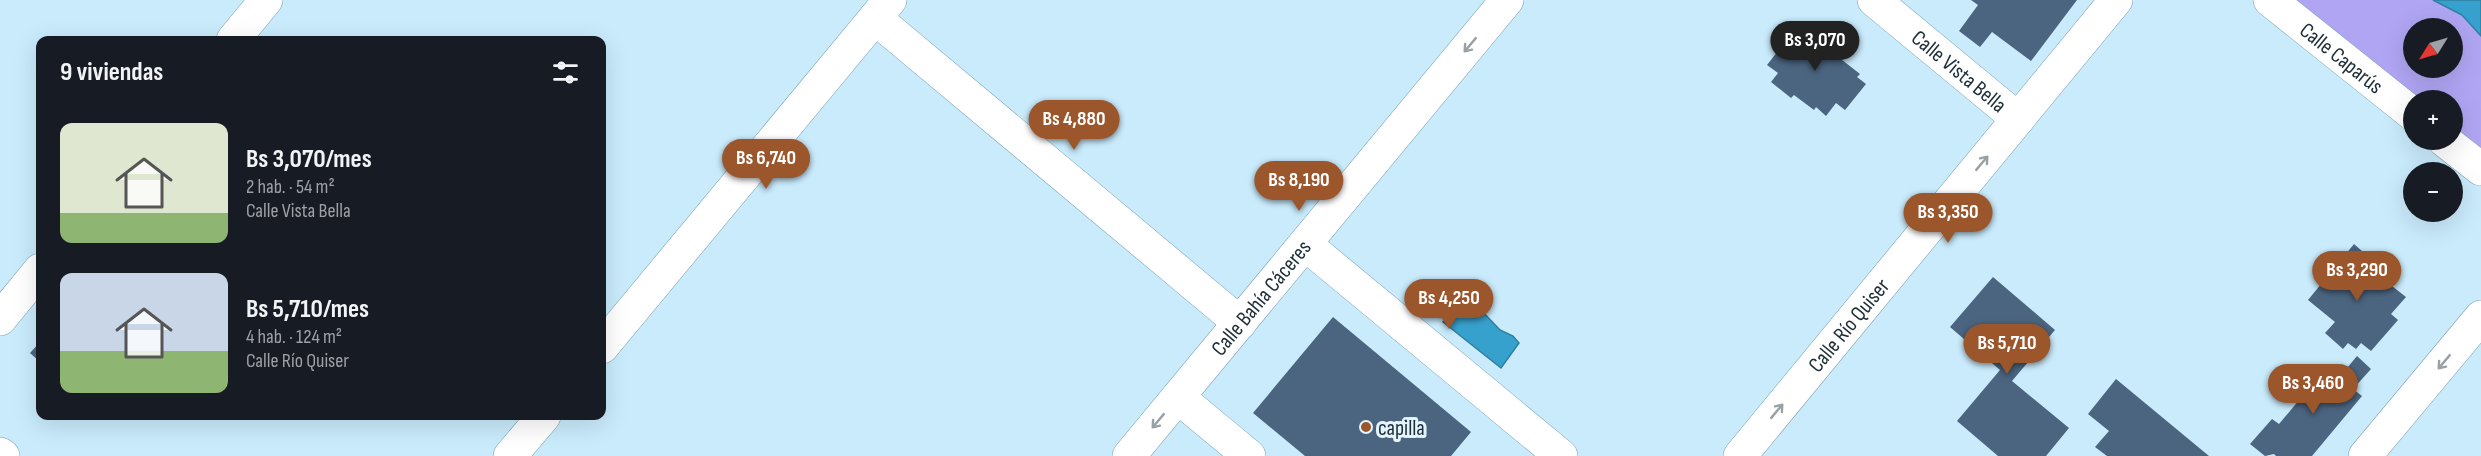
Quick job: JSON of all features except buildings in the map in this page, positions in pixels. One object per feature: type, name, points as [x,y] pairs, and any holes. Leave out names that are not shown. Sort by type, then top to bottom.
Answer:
[{"type":"street","points":[[236,36],[267,0]]},
{"type":"street","name":"Calle Bahía Cáceres","points":[[1129,456],[1507,0]]},
{"type":"street","name":"Calle Vista Bella","points":[[1874,0],[2018,119]]},
{"type":"street","name":"Calle Río Quiser","points":[[1740,456],[2116,0]]},
{"type":"street","name":"Calle Caparús","points":[[2270,0],[2403,106]]},
{"type":"street","points":[[606,341],[883,9],[1240,323]]},
{"type":"street","points":[[2457,150],[2481,169]]},
{"type":"street","points":[[1305,244],[1561,456]]},
{"type":"street","points":[[0,319],[36,275]]},
{"type":"street","points":[[2365,456],[2481,316]]},
{"type":"street","points":[[1178,397],[1249,456]]},
{"type":"street","points":[[510,456],[541,420]]},
{"type":"shaded area","points":[[2292,0],[2481,0],[2481,155],[2463,140],[2463,90],[2403,90]]},
{"type":"water","points":[[2433,0],[2481,0],[2481,36],[2462,15]]},
{"type":"water","points":[[1456,303],[1474,318],[1481,310],[1500,330],[1513,336],[1519,343],[1501,368],[1443,322],[1451,314]]},
{"type":"place","name":"capilla","points":[[1366,427]]}]
